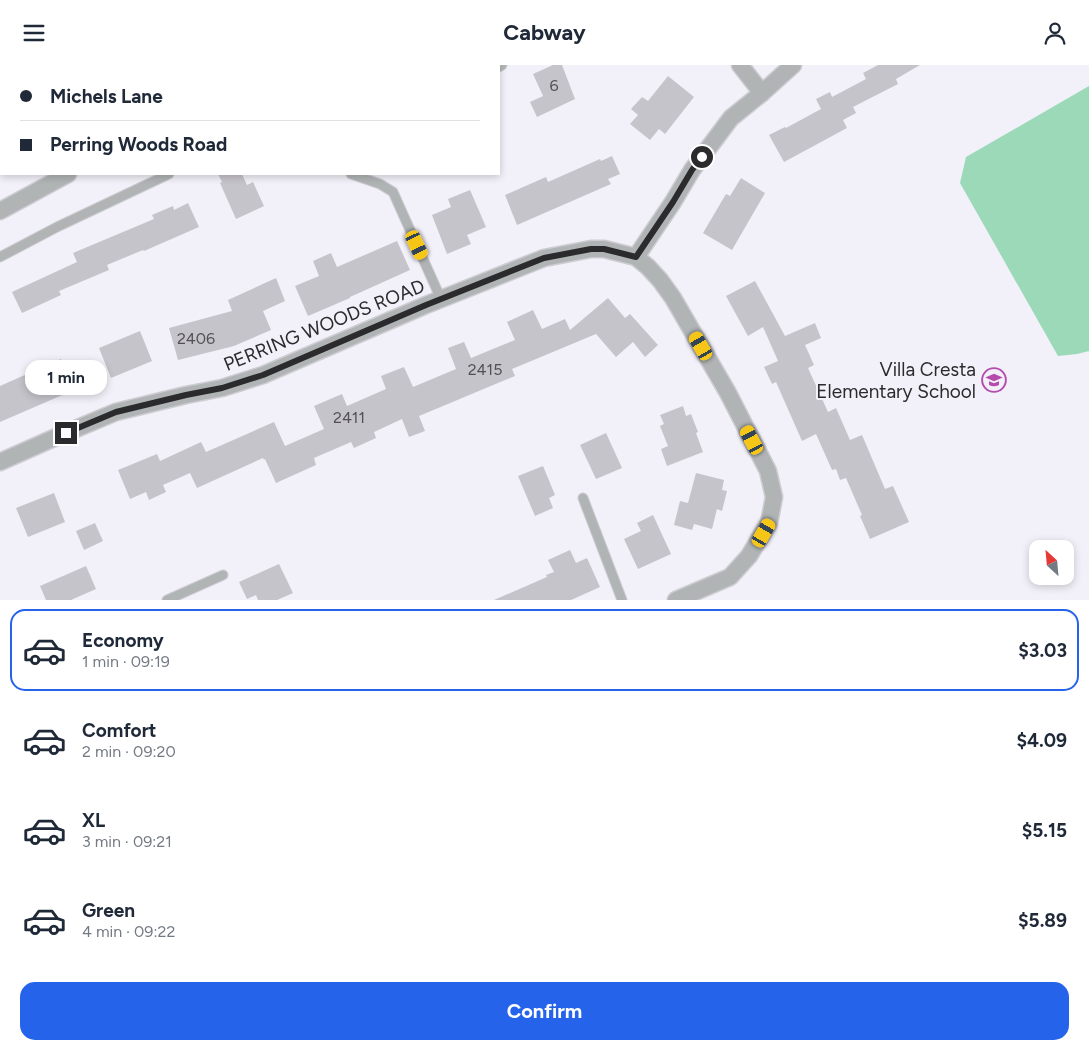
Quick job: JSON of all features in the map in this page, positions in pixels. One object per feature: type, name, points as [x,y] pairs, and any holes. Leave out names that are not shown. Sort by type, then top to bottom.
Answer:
[{"type":"street","points":[[740,65],[762,93]]},
{"type":"street","points":[[676,600],[730,577],[749,556],[770,523],[774,497],[768,471],[728,393],[673,298],[660,280],[636,257],[692,170],[731,118],[794,65]]},
{"type":"street","points":[[0,211],[66,175]]},
{"type":"street","name":"PERRING WOODS ROAD","points":[[0,462],[116,412],[222,388],[263,375],[544,258],[591,249],[604,249],[636,257]]},
{"type":"lane","points":[[0,257],[57,227],[167,175]]},
{"type":"lane","points":[[354,175],[380,184],[393,192],[442,299]]},
{"type":"lane","points":[[583,498],[622,600]]},
{"type":"lane","points":[[167,600],[223,575]]},
{"type":"green space","points":[[1089,86],[1089,351],[1058,356],[960,183],[966,157]]},
{"type":"building","points":[[553,65],[562,65],[575,99],[537,117],[530,102],[543,96],[533,74]]},
{"type":"building","points":[[878,65],[920,65],[896,79],[898,84],[853,107],[856,113],[843,120],[847,128],[784,162],[769,135],[821,109],[816,99],[830,92],[832,97],[866,79],[863,73]]},
{"type":"building","points":[[668,76],[694,97],[665,134],[659,129],[650,140],[630,124],[638,115],[631,109],[642,97],[648,101]]},
{"type":"building","points":[[612,156],[620,174],[608,179],[611,184],[517,225],[505,195],[546,177],[548,182],[600,159],[601,161]]},
{"type":"building","points":[[218,175],[242,175],[247,185],[253,182],[264,206],[236,219],[220,183],[222,182]]},
{"type":"building","points":[[741,178],[765,193],[732,250],[703,233],[726,194],[730,196]]},
{"type":"building","points":[[470,190],[486,227],[467,235],[471,244],[447,254],[432,215],[451,207],[448,199]]},
{"type":"building","points":[[188,203],[199,227],[107,265],[109,270],[59,291],[61,295],[22,313],[12,292],[77,262],[73,253],[154,219],[152,215],[173,206],[174,210]]},
{"type":"building","points":[[397,241],[410,270],[308,316],[295,286],[319,276],[313,261],[331,253],[337,267]]},
{"type":"building","points":[[276,278],[285,301],[263,311],[271,330],[234,346],[178,360],[169,328],[232,311],[228,300]]},
{"type":"building","points":[[755,281],[785,336],[815,323],[821,338],[805,345],[814,365],[808,368],[828,412],[836,408],[850,440],[862,435],[885,489],[893,486],[909,522],[870,539],[846,478],[840,480],[836,469],[832,470],[816,434],[802,441],[776,382],[772,384],[764,367],[778,361],[763,327],[748,336],[726,296]]},
{"type":"building","points":[[608,298],[625,318],[630,314],[658,345],[645,357],[633,342],[616,357],[596,334],[512,369],[515,376],[419,416],[425,431],[409,437],[402,419],[374,432],[376,438],[354,448],[351,442],[314,458],[316,465],[276,483],[263,458],[197,488],[190,473],[163,485],[166,492],[149,500],[146,492],[130,499],[118,470],[157,454],[160,461],[201,442],[206,452],[274,422],[285,446],[324,429],[314,406],[342,394],[347,406],[386,389],[381,376],[404,367],[413,387],[456,369],[448,348],[464,342],[471,358],[515,340],[507,322],[533,310],[542,329],[565,319],[570,330]]},
{"type":"building","points":[[140,331],[152,361],[111,378],[99,348]]},
{"type":"building","points":[[61,359],[74,390],[0,422],[0,386]]},
{"type":"building","points":[[683,406],[686,416],[691,414],[703,452],[667,466],[661,449],[668,446],[660,426],[664,424],[660,415]]},
{"type":"building","points":[[606,433],[622,468],[596,479],[580,445]]},
{"type":"building","points":[[543,466],[555,495],[549,498],[553,508],[535,516],[518,476]]},
{"type":"building","points":[[696,473],[724,480],[722,490],[727,491],[722,511],[717,509],[712,529],[694,524],[692,530],[674,525],[680,501],[688,503]]},
{"type":"building","points":[[54,493],[65,522],[28,537],[16,508]]},
{"type":"building","points":[[653,515],[671,554],[638,569],[624,539],[641,531],[637,523]]},
{"type":"building","points":[[95,523],[103,541],[84,550],[76,531]]},
{"type":"building","points":[[570,550],[576,563],[587,558],[600,587],[571,600],[494,600],[547,577],[546,575],[554,572],[548,560]]},
{"type":"building","points":[[279,564],[293,593],[277,600],[258,600],[256,595],[247,599],[239,582]]},
{"type":"building","points":[[86,566],[96,589],[71,600],[46,600],[40,586]]},
{"type":"place","name":"Villa Cresta Elementary School","points":[[994,380]]},
{"type":"route","points":[[66,433],[116,412],[222,388],[263,375],[426,305],[544,258],[591,249],[604,249],[636,257],[702,157]]}]
